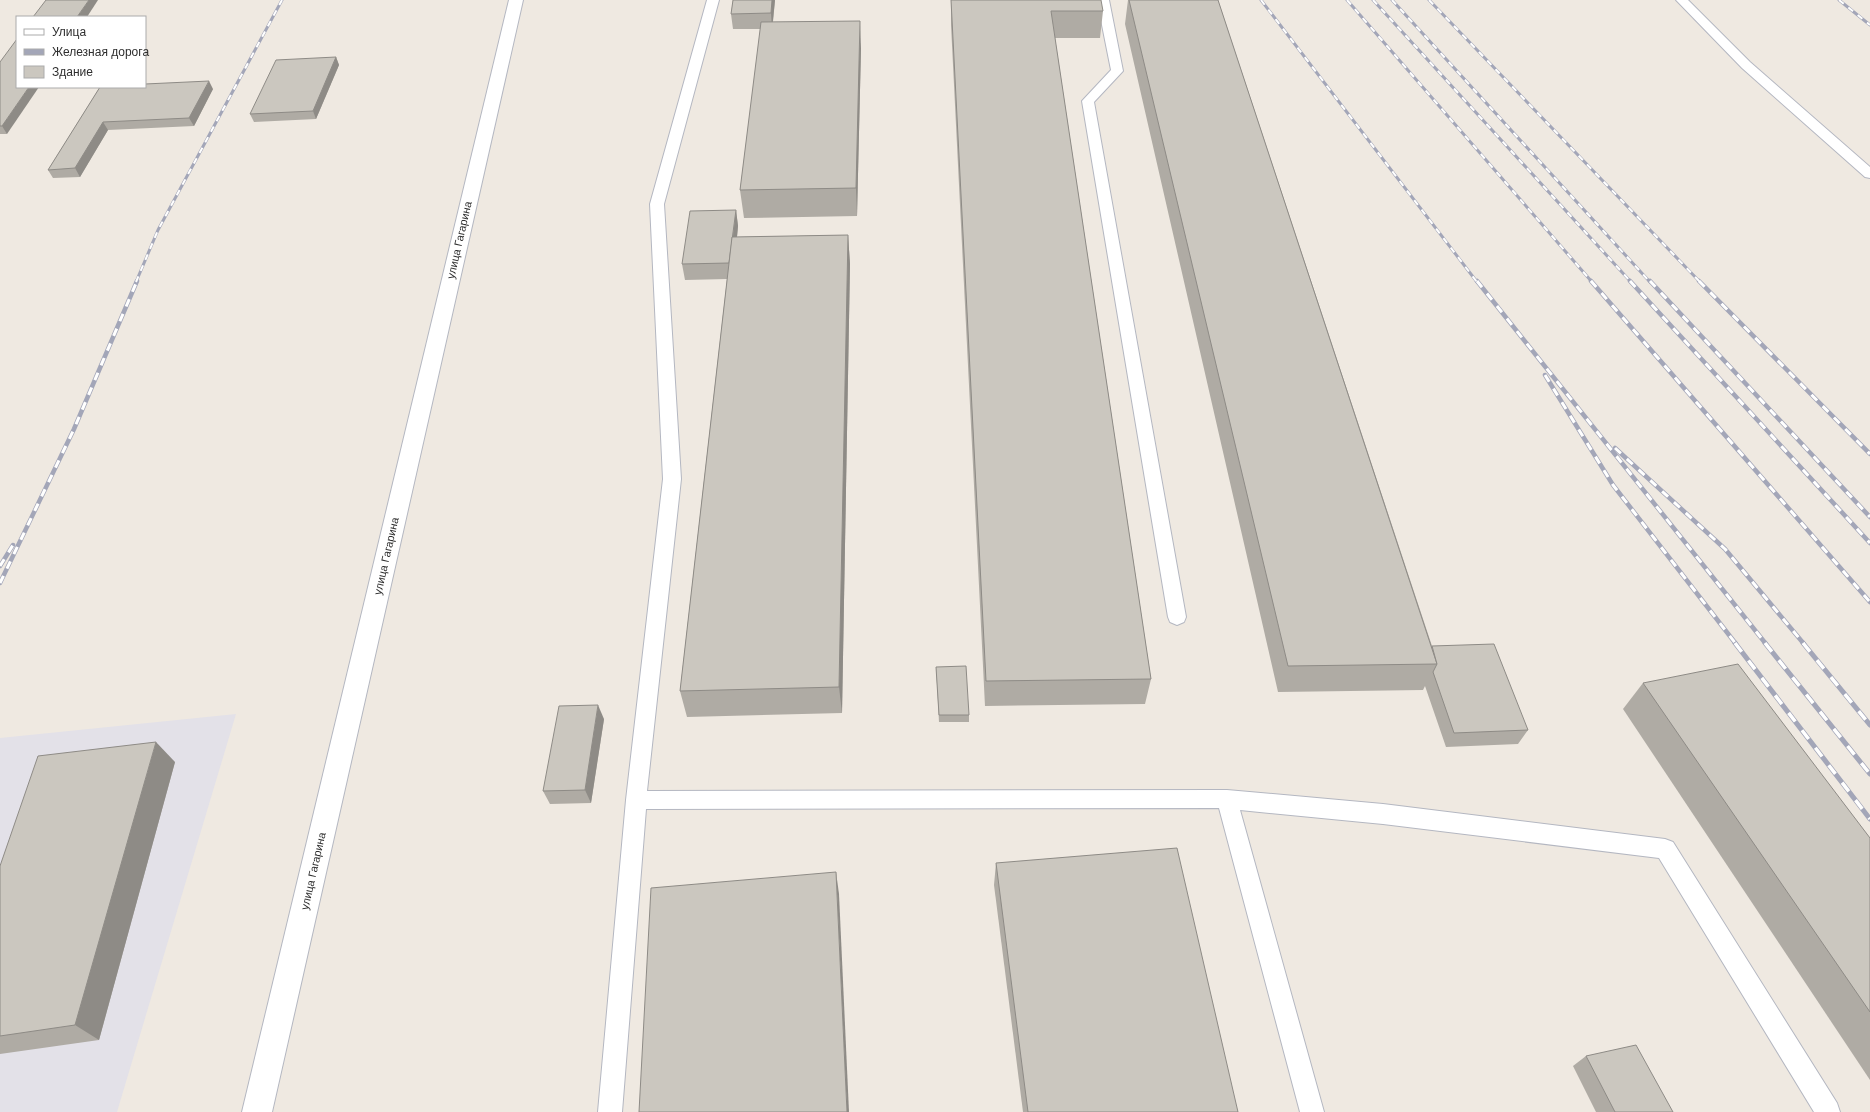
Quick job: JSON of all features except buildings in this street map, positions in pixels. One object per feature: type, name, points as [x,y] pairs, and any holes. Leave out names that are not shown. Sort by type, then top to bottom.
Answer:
[{"type":"street","name":"улица Гагарина","points":[[257,1112],[516,0]]},
{"type":"lane","points":[[610,1112],[636,800],[672,479],[657,204],[714,0]]},
{"type":"lane","points":[[1103,0],[1117,71],[1088,101],[1177,617]]},
{"type":"lane","points":[[1682,0],[1746,65],[1870,174]]},
{"type":"lane","points":[[636,800],[1227,799],[1391,815],[1665,849],[1828,1112]]},
{"type":"lane","points":[[1227,799],[1312,1112]]},
{"type":"shaded area","points":[[236,714],[117,1112],[0,1112],[0,738]]},
{"type":"railway","points":[[136,282],[158,230],[282,0]]},
{"type":"railway","points":[[1261,0],[1477,282]]},
{"type":"railway","points":[[1347,0],[1592,282]]},
{"type":"railway","points":[[1373,0],[1631,282]]},
{"type":"railway","points":[[1392,0],[1650,282]]},
{"type":"railway","points":[[1429,0],[1700,282]]},
{"type":"railway","points":[[1839,0],[1870,25]]},
{"type":"railway","points":[[0,583],[74,429],[137,281]]},
{"type":"railway","points":[[1477,281],[1766,644]]},
{"type":"railway","points":[[1591,281],[1870,602]]},
{"type":"railway","points":[[1630,281],[1870,543]]},
{"type":"railway","points":[[1650,281],[1870,517]]},
{"type":"railway","points":[[1699,281],[1870,454]]},
{"type":"railway","points":[[1545,375],[1613,485],[1736,644]]},
{"type":"railway","points":[[1615,448],[1725,549],[1804,644]]},
{"type":"railway","points":[[0,566],[13,545]]},
{"type":"railway","points":[[1735,643],[1870,819]]},
{"type":"railway","points":[[1765,643],[1870,774]]},
{"type":"railway","points":[[1803,643],[1870,725]]}]
